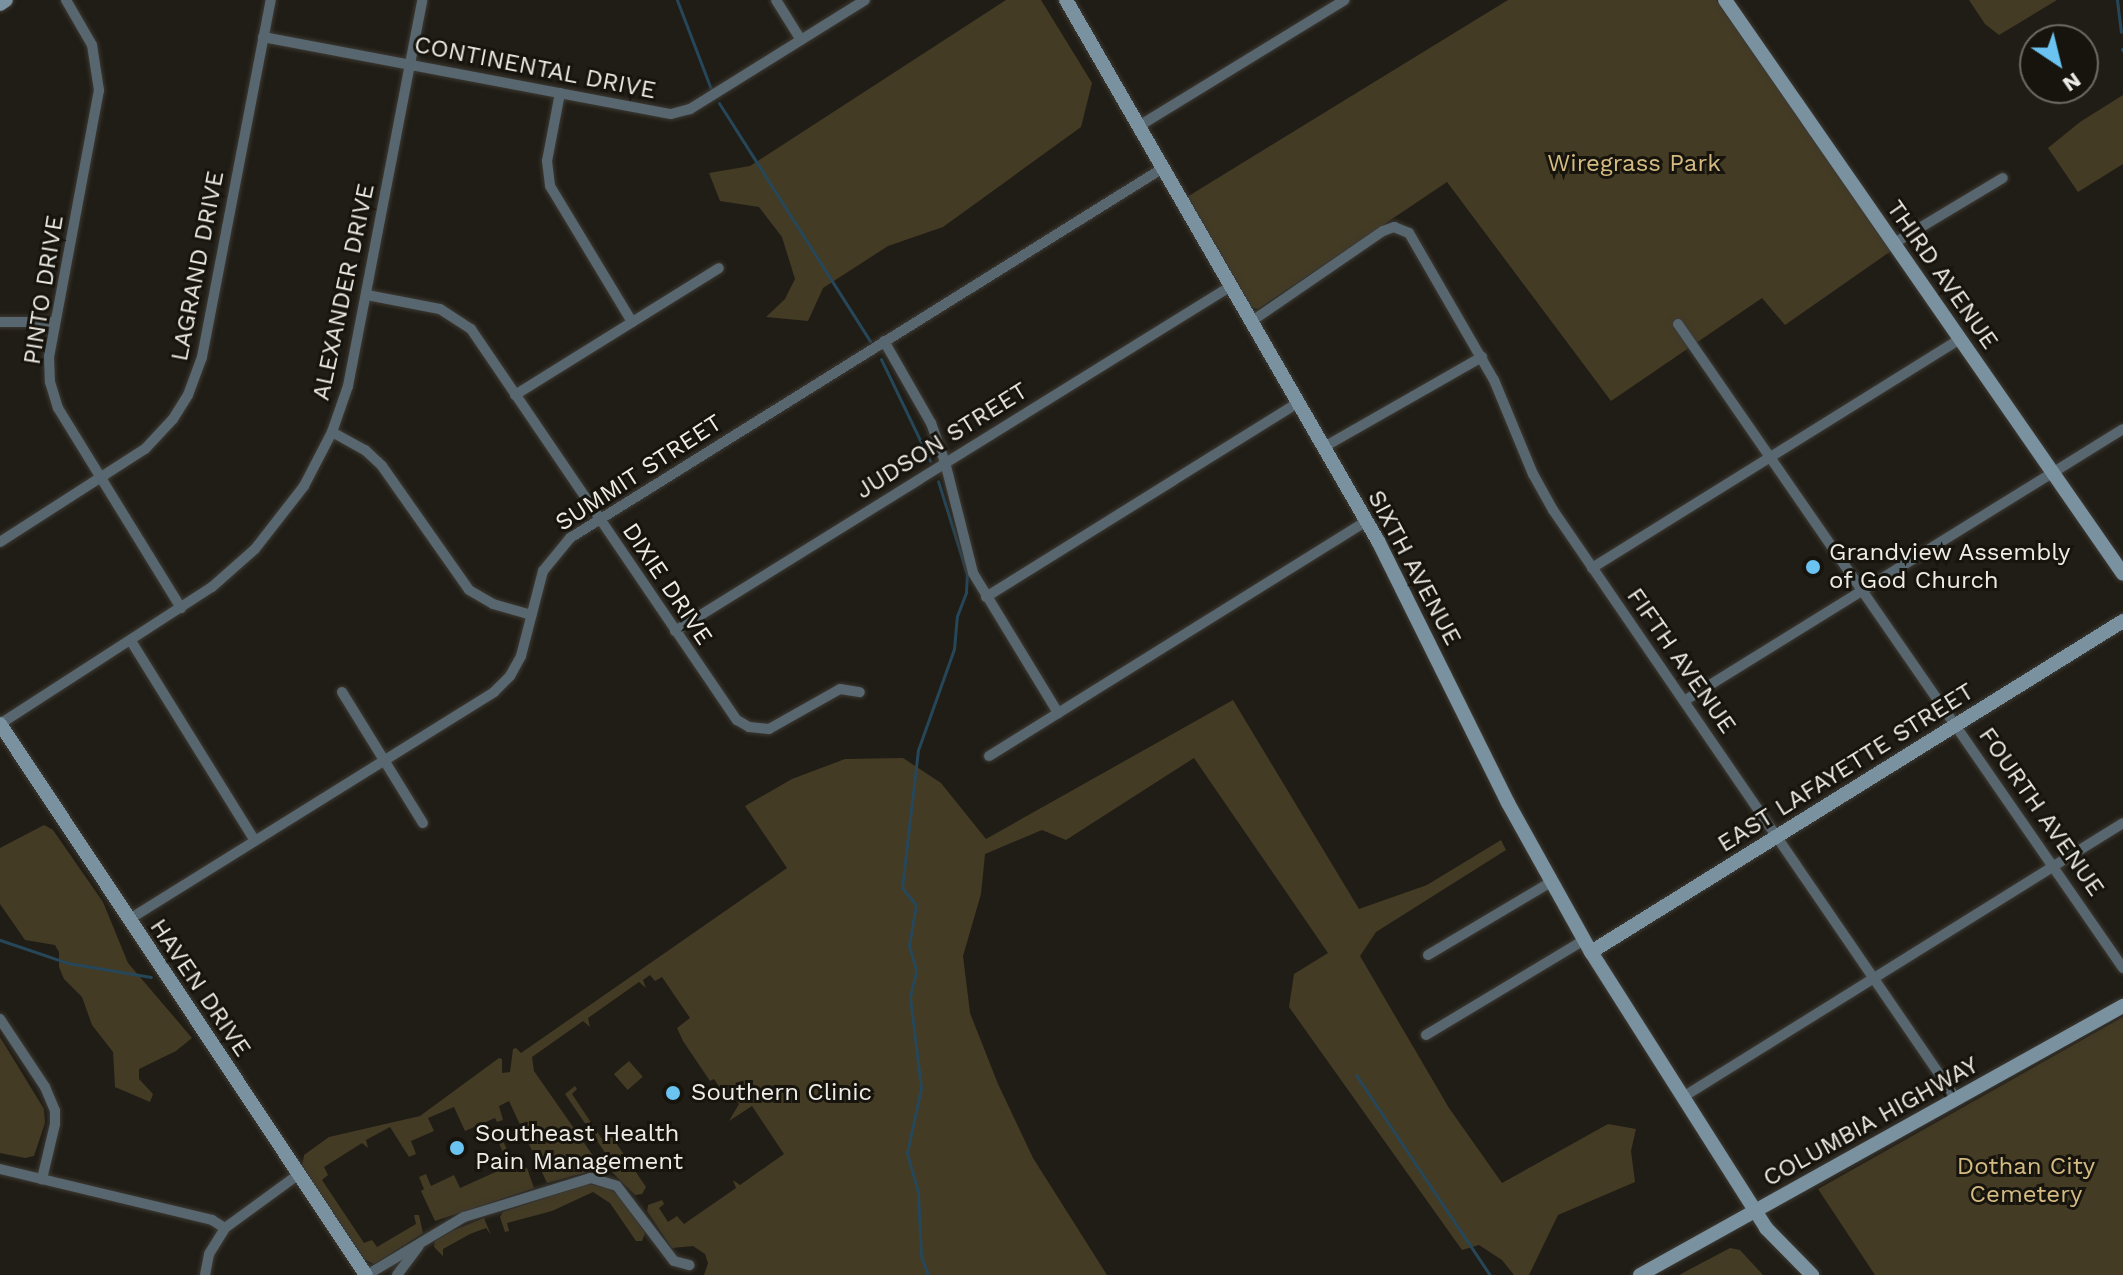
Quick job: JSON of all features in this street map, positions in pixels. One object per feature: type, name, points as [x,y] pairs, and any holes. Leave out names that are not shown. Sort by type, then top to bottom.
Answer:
[{"type":"street","points":[[0,4],[6,0]]},
{"type":"street","name":"PINTO DRIVE","points":[[66,0],[92,45],[99,90],[49,356],[52,391],[58,408],[181,608]]},
{"type":"street","name":"LAGRAND DRIVE","points":[[0,542],[134,458],[164,430],[188,395],[198,370],[271,0]]},
{"type":"street","name":"ALEXANDER DRIVE","points":[[0,724],[181,608],[227,574],[267,535],[304,486],[332,432],[348,386],[422,0]]},
{"type":"street","points":[[776,0],[801,40]]},
{"type":"street","name":"CONTINENTAL DRIVE","points":[[263,37],[678,113],[690,109],[865,0]]},
{"type":"street","name":"SIXTH AVENUE","points":[[1066,0],[1366,521],[1551,882],[1587,946],[1755,1211],[1776,1241],[1812,1275]]},
{"type":"street","points":[[1139,126],[1345,0]]},
{"type":"street","name":"THIRD AVENUE","points":[[1725,0],[2123,574]]},
{"type":"street","points":[[560,93],[547,161],[550,186],[632,322]]},
{"type":"street","name":"SUMMIT STREET","points":[[128,920],[503,685],[521,656],[539,581],[548,562],[570,538],[1163,168]]},
{"type":"street","points":[[1893,244],[2003,178]]},
{"type":"street","name":"FIFTH AVENUE","points":[[1252,321],[1383,231],[1402,228],[1409,233],[1482,357],[1533,474],[1592,568],[1957,1100]]},
{"type":"street","points":[[515,395],[719,268]]},
{"type":"street","name":"JUDSON STREET","points":[[675,631],[1231,286]]},
{"type":"street","name":"DIXIE DRIVE","points":[[367,295],[440,309],[459,319],[476,335],[732,716],[749,727],[776,727],[840,689],[860,692]]},
{"type":"street","points":[[0,322],[55,322]]},
{"type":"street","name":"FOURTH AVENUE","points":[[1678,324],[2123,968]]},
{"type":"street","points":[[1592,568],[1960,339]]},
{"type":"street","points":[[884,341],[920,402],[945,462],[973,573],[1058,713]]},
{"type":"street","points":[[1324,447],[1482,357]]},
{"type":"street","points":[[986,597],[1298,403]]},
{"type":"street","points":[[1684,701],[2123,429]]},
{"type":"street","points":[[332,432],[365,450],[382,466],[469,590],[493,604],[531,615]]},
{"type":"street","points":[[989,756],[1366,521]]},
{"type":"street","name":"EAST LAFAYETTE STREET","points":[[1587,946],[1778,837],[2123,621]]},
{"type":"street","points":[[131,641],[255,841]]},
{"type":"street","points":[[342,692],[423,823]]},
{"type":"street","name":"HAVEN DRIVE","points":[[0,724],[367,1275]]},
{"type":"street","points":[[1683,1097],[2123,823]]},
{"type":"street","points":[[1428,955],[1551,882]]},
{"type":"street","points":[[1426,1035],[1587,946]]},
{"type":"street","name":"COLUMBIA HIGHWAY","points":[[1640,1275],[2123,1006]]},
{"type":"street","points":[[0,1019],[45,1087],[55,1111],[42,1179]]},
{"type":"street","points":[[0,1169],[212,1220],[225,1228]]},
{"type":"street","points":[[205,1275],[209,1254],[225,1228],[299,1174]]},
{"type":"street","points":[[367,1275],[478,1212],[545,1194],[581,1179],[601,1178],[625,1193],[674,1261],[689,1265]]},
{"type":"street","points":[[397,1275],[423,1242]]},
{"type":"green space","points":[[1006,0],[1041,0],[1092,83],[1081,127],[943,227],[888,246],[823,288],[808,321],[766,317],[785,299],[795,279],[782,237],[759,207],[720,201],[709,173],[750,166]]},
{"type":"green space","name":"Wiregrass Park","points":[[1508,0],[1716,0],[1891,251],[1785,325],[1762,298],[1611,401],[1447,182],[1258,309],[1251,307],[1187,197]]},
{"type":"green space","points":[[1969,0],[2057,0],[1999,35],[1985,24]]},
{"type":"green space","points":[[2123,95],[2123,164],[2078,192],[2048,148],[2080,122]]},
{"type":"green space","points":[[1233,700],[1359,909],[1427,885],[1501,840],[1506,850],[1376,932],[1360,956],[1449,1108],[1502,1183],[1608,1124],[1636,1129],[1631,1151],[1635,1182],[1558,1215],[1529,1275],[1514,1275],[1502,1260],[1479,1245],[1462,1250],[1289,1007],[1294,974],[1328,953],[1194,758],[1066,840],[1042,830],[985,854],[981,894],[963,956],[970,1013],[998,1084],[1033,1158],[1107,1275],[704,1275],[708,1263],[705,1254],[693,1246],[672,1248],[647,1211],[648,1205],[662,1200],[664,1204],[659,1208],[668,1222],[677,1216],[684,1224],[736,1188],[733,1180],[740,1185],[784,1154],[752,1106],[729,1121],[739,1104],[730,1091],[724,1094],[714,1079],[710,1081],[677,1028],[690,1018],[662,977],[655,981],[650,975],[643,980],[646,988],[639,982],[588,1018],[590,1027],[583,1021],[532,1057],[534,1071],[596,1160],[594,1170],[547,1183],[509,1101],[499,1106],[503,1120],[497,1122],[495,1118],[465,1131],[454,1107],[428,1118],[434,1131],[411,1141],[416,1154],[409,1157],[390,1127],[366,1140],[368,1148],[362,1143],[324,1167],[328,1175],[322,1180],[364,1243],[372,1240],[377,1247],[416,1224],[414,1215],[419,1215],[423,1233],[374,1264],[364,1259],[302,1166],[304,1155],[329,1137],[420,1116],[499,1058],[502,1059],[502,1073],[510,1072],[513,1049],[521,1053],[787,868],[745,806],[792,779],[845,759],[903,758],[941,783],[986,839]]},
{"type":"green space","points":[[44,825],[53,830],[103,902],[128,963],[192,1038],[176,1051],[139,1069],[139,1079],[153,1094],[150,1102],[115,1087],[113,1052],[92,1025],[82,997],[64,979],[55,945],[25,940],[0,904],[0,848]]},
{"type":"green space","name":"Dothan City Cemetery","points":[[2123,1017],[2123,1275],[1875,1275],[1818,1189]]},
{"type":"green space","points":[[0,1037],[44,1109],[45,1123],[34,1156],[25,1158],[0,1153]]},
{"type":"green space","points":[[629,1061],[643,1077],[628,1090],[614,1074]]},
{"type":"green space","points":[[575,1086],[577,1089],[572,1094],[602,1139],[610,1134],[646,1187],[642,1194],[635,1195],[612,1172],[608,1157],[565,1094]]},
{"type":"green space","points":[[502,1139],[517,1171],[527,1168],[534,1188],[435,1221],[421,1191],[424,1189],[419,1177],[426,1174],[431,1186],[454,1175],[460,1188],[509,1166],[498,1141]]},
{"type":"green space","points":[[588,1184],[608,1188],[620,1197],[645,1233],[642,1241],[636,1241],[610,1203],[593,1192],[552,1211],[507,1223],[509,1231],[505,1232],[500,1217],[503,1212]]},
{"type":"green space","points":[[484,1218],[491,1235],[486,1228],[470,1234],[443,1249],[443,1256],[434,1247],[435,1241],[452,1231]]},
{"type":"green space","points":[[1730,1248],[1740,1250],[1763,1275],[1679,1275]]},
{"type":"waterway","points":[[677,0],[711,89]]},
{"type":"waterway","points":[[2117,0],[2121,32]]},
{"type":"waterway","points":[[719,103],[870,341]]},
{"type":"waterway","points":[[881,359],[930,461]]},
{"type":"waterway","points":[[928,1275],[921,1256],[918,1192],[907,1153],[921,1088],[910,997],[916,970],[909,945],[916,905],[902,888],[918,750],[954,649],[957,616],[966,592],[967,574],[938,481]]},
{"type":"waterway","points":[[0,940],[68,963],[151,977]]},
{"type":"waterway","points":[[1356,1075],[1490,1275]]},
{"type":"place","name":"Grandview Assembly of God Church","points":[[1813,567]]},
{"type":"place","name":"Southern Clinic","points":[[673,1093]]},
{"type":"place","name":"Southeast Health Pain Management","points":[[457,1148]]}]
